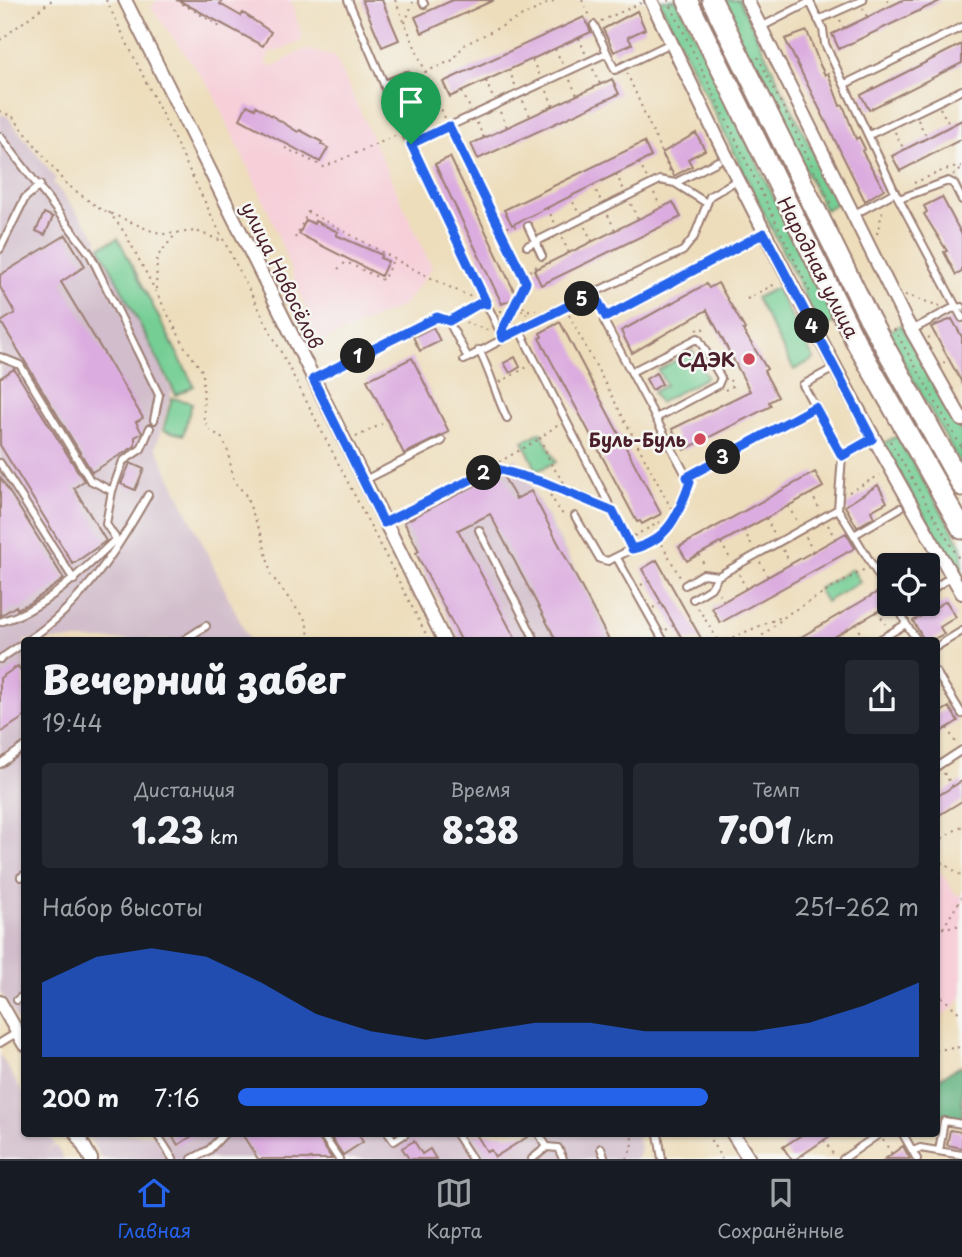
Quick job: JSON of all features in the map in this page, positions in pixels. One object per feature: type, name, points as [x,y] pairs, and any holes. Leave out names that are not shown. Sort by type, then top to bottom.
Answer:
[{"type":"main road","name":"Народная улица","points":[[687,0],[856,342],[962,528]]},
{"type":"main road","name":"Народная улица","points":[[712,0],[869,318],[962,486]]},
{"type":"street","name":"улица Новосёлов","points":[[125,0],[442,637]]},
{"type":"street","points":[[747,0],[852,215],[962,420]]},
{"type":"street","points":[[647,1],[671,43],[737,180],[834,368],[877,436],[962,593]]},
{"type":"street","points":[[0,1002],[21,1038]]},
{"type":"street","points":[[79,1137],[91,1159]]},
{"type":"street","points":[[735,1137],[748,1159]]},
{"type":"lane","points":[[348,0],[403,132],[502,335]]},
{"type":"lane","points":[[818,20],[863,0]]},
{"type":"lane","points":[[759,27],[809,1],[895,192],[962,318]]},
{"type":"lane","points":[[594,25],[615,70],[671,43]]},
{"type":"lane","points":[[845,84],[962,27]]},
{"type":"lane","points":[[411,144],[607,53]]},
{"type":"lane","points":[[384,84],[407,75]]},
{"type":"lane","points":[[869,135],[962,90]]},
{"type":"lane","points":[[0,136],[90,254],[159,395],[154,420]]},
{"type":"lane","points":[[675,183],[718,161]]},
{"type":"lane","points":[[527,246],[660,180],[675,183],[705,202]]},
{"type":"lane","points":[[313,379],[437,317],[452,320],[466,358],[502,335],[519,330],[683,251],[694,237],[705,202],[710,196],[737,180]]},
{"type":"lane","points":[[899,200],[948,181],[954,184],[962,200]]},
{"type":"lane","points":[[0,249],[26,198],[40,185]]},
{"type":"lane","points":[[852,215],[895,192]]},
{"type":"lane","points":[[527,226],[544,259]]},
{"type":"lane","points":[[575,516],[600,559],[608,561],[658,537],[671,527],[690,482],[604,321],[606,317],[764,233]]},
{"type":"lane","points":[[912,330],[956,308]]},
{"type":"lane","points":[[519,330],[632,549]]},
{"type":"lane","points":[[631,372],[698,338],[721,378],[718,385],[656,418]]},
{"type":"lane","points":[[479,350],[496,384],[499,402],[508,418]]},
{"type":"lane","points":[[0,357],[20,365],[90,480],[112,491]]},
{"type":"lane","points":[[834,368],[803,385],[842,456],[838,509],[877,573]]},
{"type":"lane","points":[[687,477],[815,407]]},
{"type":"lane","points":[[0,622],[20,616],[74,580],[116,539],[106,523],[112,491],[123,461],[141,449],[150,428]]},
{"type":"lane","points":[[842,456],[877,436]]},
{"type":"lane","points":[[363,481],[442,441]]},
{"type":"lane","points":[[0,463],[74,580]]},
{"type":"lane","points":[[384,523],[494,468]]},
{"type":"lane","points":[[33,637],[76,599],[116,552],[148,495]]},
{"type":"lane","points":[[854,535],[900,508]]},
{"type":"lane","points":[[693,599],[711,588],[718,576],[838,509]]},
{"type":"lane","points":[[479,530],[533,637]]},
{"type":"lane","points":[[617,558],[661,637]]},
{"type":"lane","points":[[685,585],[709,573],[718,576]]},
{"type":"lane","points":[[940,584],[952,576]]},
{"type":"lane","points":[[902,616],[915,637]]},
{"type":"lane","points":[[884,637],[906,624]]},
{"type":"lane","points":[[189,637],[206,626]]},
{"type":"lane","points":[[940,645],[962,631]]},
{"type":"lane","points":[[0,659],[21,646]]},
{"type":"lane","points":[[940,678],[962,713]]},
{"type":"lane","points":[[0,764],[21,749]]},
{"type":"lane","points":[[940,765],[961,751]]},
{"type":"lane","points":[[0,1043],[18,1032]]},
{"type":"lane","points":[[939,1152],[944,1121],[962,1124]]},
{"type":"lane","points":[[159,1137],[173,1159]]},
{"type":"lane","points":[[192,1159],[209,1150],[221,1137]]},
{"type":"lane","points":[[324,1137],[339,1159]]},
{"type":"lane","points":[[458,1137],[472,1159]]},
{"type":"lane","points":[[541,1137],[547,1147]]},
{"type":"lane","points":[[658,1137],[662,1159]]},
{"type":"lane","points":[[843,1159],[875,1137]]},
{"type":"lane","points":[[905,1137],[917,1159]]},
{"type":"lane","points":[[532,1159],[547,1147],[558,1148],[564,1159]]},
{"type":"lane","points":[[601,1148],[605,1159]]},
{"type":"lane","points":[[913,1151],[920,1148],[962,1155]]},
{"type":"path","points":[[0,40],[52,0]]},
{"type":"path","points":[[106,0],[223,241],[427,637]]},
{"type":"path","points":[[176,0],[218,25],[220,29]]},
{"type":"path","points":[[395,0],[429,84],[526,282]]},
{"type":"path","points":[[404,24],[414,0]]},
{"type":"path","points":[[424,72],[453,60],[464,45],[555,0]]},
{"type":"path","points":[[582,0],[594,25],[647,1]]},
{"type":"path","points":[[668,0],[815,302]]},
{"type":"path","points":[[887,0],[890,6]]},
{"type":"path","points":[[754,48],[832,206]]},
{"type":"path","points":[[624,66],[675,183]]},
{"type":"path","points":[[407,75],[411,80],[429,84]]},
{"type":"path","points":[[937,102],[950,126]]},
{"type":"path","points":[[0,111],[13,117],[65,183],[82,198],[152,231],[176,234],[196,231],[223,241]]},
{"type":"path","points":[[915,113],[927,138]]},
{"type":"path","points":[[891,124],[904,150]]},
{"type":"path","points":[[285,148],[324,167],[403,132]]},
{"type":"path","points":[[895,192],[944,170],[962,166]]},
{"type":"path","points":[[876,240],[885,197]]},
{"type":"path","points":[[109,212],[125,233],[186,347],[203,372],[204,420],[210,430],[221,437],[227,448],[234,481],[245,494],[262,536],[271,575],[306,621],[309,637]]},
{"type":"path","points":[[295,238],[308,212],[395,257],[425,277],[482,302],[452,320]]},
{"type":"path","points":[[499,228],[527,226]]},
{"type":"path","points":[[156,290],[158,257],[176,234]]},
{"type":"path","points":[[338,269],[346,262],[383,280],[395,257]]},
{"type":"path","points":[[452,320],[502,335],[531,269],[544,259]]},
{"type":"path","points":[[747,299],[778,283]]},
{"type":"path","points":[[904,294],[956,308]]},
{"type":"path","points":[[519,299],[528,317]]},
{"type":"path","points":[[566,307],[676,516],[633,536]]},
{"type":"path","points":[[491,311],[541,310]]},
{"type":"path","points":[[691,332],[702,327],[708,338]]},
{"type":"path","points":[[894,329],[962,448]]},
{"type":"path","points":[[928,338],[935,334]]},
{"type":"path","points":[[942,364],[949,360]]},
{"type":"path","points":[[496,384],[536,363]]},
{"type":"path","points":[[722,391],[733,386],[727,374]]},
{"type":"path","points":[[566,421],[497,463],[494,468],[543,482],[613,511]]},
{"type":"path","points":[[352,439],[382,424]]},
{"type":"path","points":[[877,436],[962,564]]},
{"type":"path","points":[[540,438],[551,464],[574,497]]},
{"type":"path","points":[[839,498],[880,475]]},
{"type":"path","points":[[543,482],[561,513],[575,516]]},
{"type":"path","points":[[699,555],[709,573]]},
{"type":"path","points":[[733,637],[788,614],[872,565]]},
{"type":"path","points":[[761,637],[788,614]]},
{"type":"path","points":[[856,624],[863,637]]},
{"type":"path","points":[[947,728],[961,751]]},
{"type":"path","points":[[940,769],[953,787]]},
{"type":"path","points":[[940,840],[962,826]]},
{"type":"path","points":[[940,861],[962,876]]},
{"type":"path","points":[[943,928],[962,897]]},
{"type":"path","points":[[940,930],[962,925]]},
{"type":"path","points":[[941,999],[962,1015]]},
{"type":"path","points":[[940,1050],[962,1047]]},
{"type":"path","points":[[627,1159],[633,1144],[632,1137]]},
{"type":"path","points":[[709,1137],[722,1159]]},
{"type":"path","points":[[881,1137],[892,1154]]},
{"type":"path","points":[[824,1140],[837,1159]]},
{"type":"path","points":[[803,1154],[807,1159]]},
{"type":"shaded area","points":[[158,0],[291,0],[303,40],[275,52],[272,50],[265,61],[272,67],[305,49],[335,57],[432,268],[403,306],[319,343],[269,212],[212,91],[151,7]]},
{"type":"shaded area","points":[[0,114],[7,116],[56,179],[53,182],[98,238],[97,241],[172,391],[156,447],[248,637],[21,637],[21,1027],[0,992]]},
{"type":"shaded area","points":[[516,458],[611,637],[458,637],[397,521]]},
{"type":"shaded area","points":[[940,871],[957,896],[962,893],[962,995],[954,1008],[940,1017]]},
{"type":"shaded area","points":[[0,1055],[21,1090],[21,1137],[51,1137],[55,1145],[41,1154],[56,1146],[64,1159],[0,1159]]},
{"type":"shaded area","points":[[89,1137],[638,1137],[640,1148],[637,1159],[102,1159]]},
{"type":"green space","points":[[659,0],[677,0],[835,322],[821,329]]},
{"type":"green space","points":[[721,0],[739,0],[838,203],[825,210]]},
{"type":"green space","points":[[118,238],[194,386],[176,395],[100,247]]},
{"type":"green space","points":[[776,288],[814,359],[794,370],[756,298]]},
{"type":"green space","points":[[901,325],[962,434],[962,467],[887,333]]},
{"type":"green space","points":[[693,351],[707,377],[659,403],[653,392],[666,385],[658,370]]},
{"type":"green space","points":[[172,398],[192,403],[183,435],[163,430]]},
{"type":"green space","points":[[541,432],[556,462],[537,471],[523,441]]},
{"type":"green space","points":[[897,436],[962,546],[962,579],[882,444]]},
{"type":"green space","points":[[852,569],[860,582],[826,602],[818,589]]},
{"type":"green space","points":[[962,1065],[962,1118],[940,1113],[940,1078]]},
{"type":"building","points":[[178,0],[222,0],[220,4],[241,16],[243,13],[271,32],[263,46]]},
{"type":"building","points":[[362,0],[382,0],[399,40],[382,47]]},
{"type":"building","points":[[453,0],[494,0],[422,33],[415,17]]},
{"type":"building","points":[[903,0],[942,0],[839,49],[832,34]]},
{"type":"building","points":[[637,11],[645,29],[628,37],[632,44],[614,52],[603,29]]},
{"type":"building","points":[[584,17],[591,32],[450,97],[443,82]]},
{"type":"building","points":[[807,31],[820,65],[825,75],[828,73],[840,106],[843,105],[856,139],[859,137],[865,149],[862,151],[884,189],[865,201],[785,39]]},
{"type":"building","points":[[962,44],[962,63],[869,110],[861,95]]},
{"type":"building","points":[[612,79],[619,94],[478,159],[471,144]]},
{"type":"building","points":[[410,80],[428,119],[409,128],[391,89]]},
{"type":"building","points":[[247,105],[255,109],[256,106],[298,132],[300,130],[322,142],[321,144],[328,148],[320,162],[240,119]]},
{"type":"building","points":[[962,120],[962,139],[900,171],[892,156]]},
{"type":"building","points":[[696,133],[705,150],[688,159],[692,166],[674,176],[662,153]]},
{"type":"building","points":[[644,142],[651,157],[512,225],[504,210]]},
{"type":"building","points":[[450,157],[517,297],[502,304],[435,164]]},
{"type":"building","points":[[942,197],[962,235],[962,272],[956,275],[944,252],[947,251],[924,214],[927,212],[924,206]]},
{"type":"building","points":[[673,202],[681,217],[541,285],[534,270]]},
{"type":"building","points":[[44,213],[53,217],[45,235],[36,231]]},
{"type":"building","points":[[306,220],[314,224],[315,221],[338,232],[336,235],[382,255],[380,258],[388,261],[381,276],[299,234]]},
{"type":"building","points":[[66,235],[85,266],[61,282],[143,418],[136,422],[142,433],[135,437],[135,446],[92,472],[1,322],[15,313],[0,287],[0,275]]},
{"type":"building","points":[[718,283],[767,369],[764,371],[778,397],[769,402],[771,406],[684,450],[672,429],[750,391],[707,310],[632,353],[621,331],[706,284],[709,288]]},
{"type":"building","points":[[952,319],[962,337],[962,383],[931,327]]},
{"type":"building","points":[[560,322],[661,514],[642,524],[637,522],[539,338],[542,337],[540,333]]},
{"type":"building","points":[[433,327],[440,341],[420,351],[413,337]]},
{"type":"building","points":[[515,357],[520,367],[510,373],[504,363]]},
{"type":"building","points":[[412,358],[449,432],[404,454],[367,380]]},
{"type":"building","points":[[14,369],[84,481],[74,488],[106,541],[73,564],[0,445],[0,378]]},
{"type":"building","points":[[656,373],[662,384],[652,390],[646,379]]},
{"type":"building","points":[[130,463],[144,469],[135,490],[121,484]]},
{"type":"building","points":[[501,472],[516,499],[531,491],[607,637],[554,637],[490,514],[458,530],[514,637],[459,637],[416,553],[419,551],[404,522]]},
{"type":"building","points":[[815,472],[823,487],[687,561],[679,547]]},
{"type":"building","points":[[0,477],[64,579],[30,603],[17,609],[16,606],[0,616]]},
{"type":"building","points":[[878,485],[887,502],[871,511],[874,517],[857,527],[845,506]]},
{"type":"building","points":[[846,533],[855,548],[720,623],[712,608]]},
{"type":"building","points":[[657,560],[700,637],[681,637],[642,569]]},
{"type":"building","points":[[877,592],[877,612],[834,637],[801,637]]},
{"type":"building","points":[[946,601],[956,617],[940,627],[944,634],[938,637],[922,637],[913,621],[921,616],[940,616],[940,605]]},
{"type":"building","points":[[18,666],[21,671],[21,719],[0,733],[0,678]]},
{"type":"building","points":[[949,707],[958,721],[940,732],[940,713]]},
{"type":"building","points":[[962,781],[962,801],[940,815],[940,795]]},
{"type":"building","points":[[950,1130],[962,1132],[962,1148],[947,1145]]},
{"type":"building","points":[[173,1137],[190,1137],[178,1145]]},
{"type":"building","points":[[244,1137],[318,1137],[332,1159],[258,1159]]},
{"type":"building","points":[[331,1137],[360,1137],[363,1142],[343,1155]]},
{"type":"building","points":[[478,1137],[527,1137],[495,1157],[491,1150],[487,1152]]},
{"type":"building","points":[[798,1137],[829,1137],[796,1159],[791,1159],[783,1147]]},
{"type":"building","points":[[414,1141],[422,1154],[430,1149],[436,1159],[409,1159],[402,1148]]},
{"type":"building","points":[[903,1146],[910,1159],[885,1159]]},
{"type":"place","name":"СДЭК","points":[[749,359]]},
{"type":"place","name":"Буль-Буль","points":[[700,439]]},
{"type":"route","points":[[449,126],[526,282],[501,333],[503,338],[594,293],[606,317],[764,233],[872,439],[842,456],[815,407],[687,477],[690,482],[678,517],[671,527],[639,548],[632,549],[613,511],[543,482],[494,468],[384,523],[313,379],[437,317],[449,321],[482,302],[487,304],[411,144],[449,126]]}]
